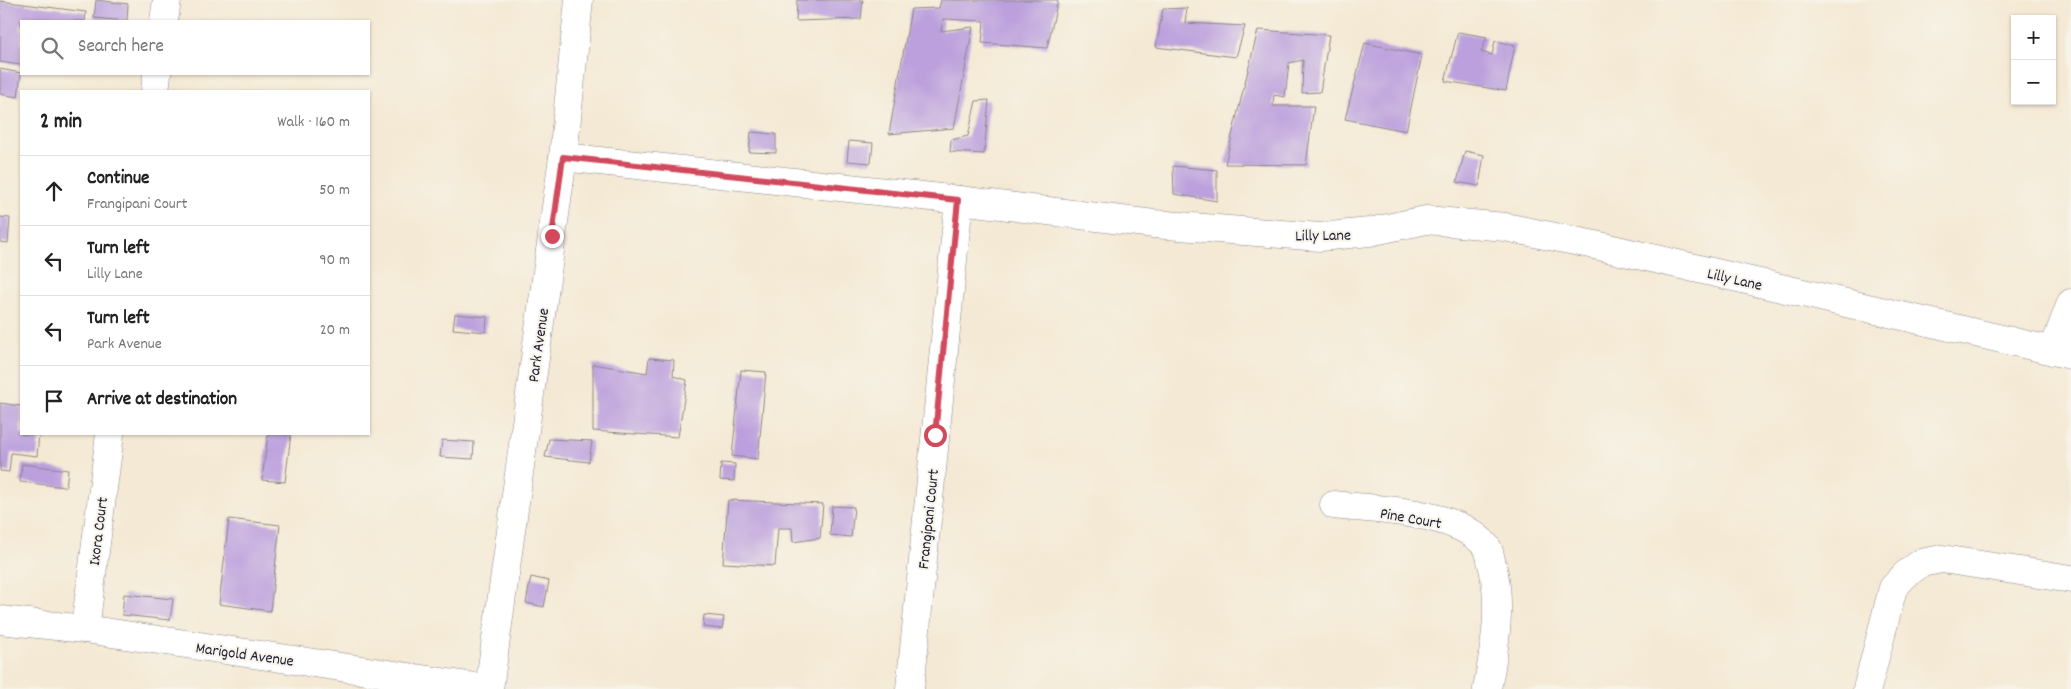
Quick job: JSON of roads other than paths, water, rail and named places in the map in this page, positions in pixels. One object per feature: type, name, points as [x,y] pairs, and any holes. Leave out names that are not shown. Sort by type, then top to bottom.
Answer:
[{"type":"street","points":[[164,20],[167,0]]},
{"type":"street","name":"Park Avenue","points":[[489,689],[563,157],[579,0]]},
{"type":"street","points":[[155,90],[157,75]]},
{"type":"street","name":"Lilly Lane","points":[[563,157],[958,200],[1154,224],[1320,237],[1369,232],[1426,220],[1505,227],[1596,245],[2062,353]]},
{"type":"street","name":"Frangipani Court","points":[[910,689],[958,200]]},
{"type":"street","points":[[2062,353],[2071,303]]},
{"type":"street","name":"Ixora Court","points":[[85,629],[110,435]]},
{"type":"street","name":"Pine Court","points":[[1334,505],[1435,518],[1472,532],[1488,547],[1496,576],[1497,616],[1487,689]]},
{"type":"street","points":[[1867,689],[1893,588],[1905,575],[1921,563],[1942,559],[2071,579]]},
{"type":"street","name":"Marigold Avenue","points":[[0,620],[85,629],[489,689]]}]
